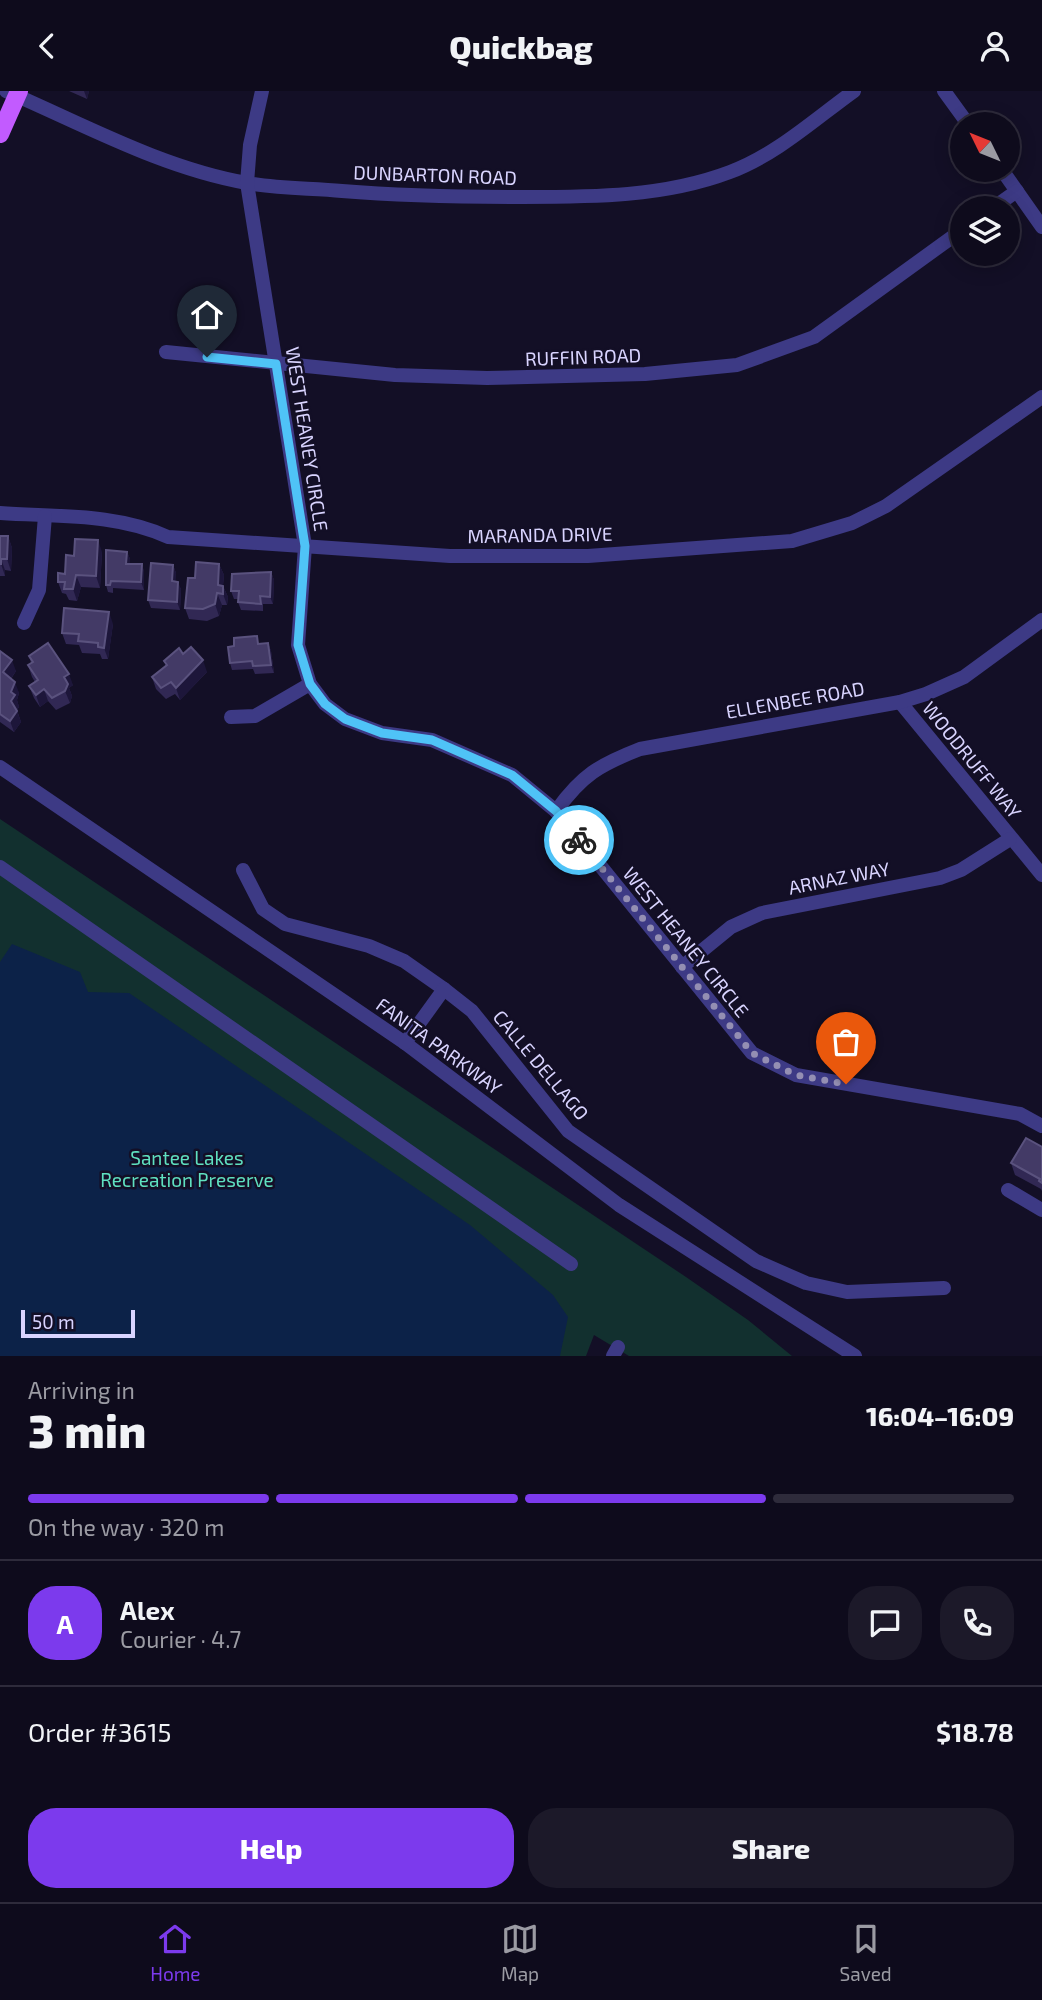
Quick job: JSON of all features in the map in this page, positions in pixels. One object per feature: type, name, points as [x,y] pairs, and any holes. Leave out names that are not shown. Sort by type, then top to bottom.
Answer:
[{"type":"main road","points":[[0,134],[14,93]]},
{"type":"street","name":"WEST HEANEY CIRCLE","points":[[262,91],[250,145],[247,183],[305,546],[298,645],[310,684],[325,704],[345,719],[382,733],[432,740],[512,775],[556,811],[752,1053],[796,1075],[1020,1114],[1042,1126]]},
{"type":"street","name":"DUNBARTON ROAD","points":[[14,93],[168,162],[247,183],[418,197],[583,197],[662,192],[733,171],[750,163],[854,91]]},
{"type":"street","points":[[944,91],[959,112]]},
{"type":"street","points":[[1011,182],[1042,227]]},
{"type":"street","points":[[1010,196],[1017,191]]},
{"type":"street","name":"RUFFIN ROAD","points":[[166,352],[395,375],[527,378],[673,372],[737,365],[814,337],[950,239]]},
{"type":"street","name":"MARANDA DRIVE","points":[[0,513],[120,521],[142,525],[168,537],[450,556],[588,556],[792,541],[852,523],[886,506],[1042,397]]},
{"type":"street","points":[[24,623],[39,590],[44,516]]},
{"type":"street","name":"ELLENBEE ROAD","points":[[556,811],[577,782],[593,770],[640,749],[900,702],[937,690],[964,677],[1042,620]]},
{"type":"street","points":[[232,717],[256,716],[310,684]]},
{"type":"street","name":"WOODRUFF WAY","points":[[900,702],[1010,839],[1042,874]]},
{"type":"street","name":"FANITA PARKWAY","points":[[0,768],[405,1043],[619,1205],[849,1354]]},
{"type":"street","name":"ARNAZ WAY","points":[[682,967],[731,927],[762,913],[940,878],[961,870],[1010,839]]},
{"type":"street","points":[[0,867],[571,1264]]},
{"type":"street","name":"CALLE DELLAGO","points":[[243,870],[263,909],[285,924],[369,946],[404,961],[444,989],[472,1011],[568,1131],[756,1261],[806,1283],[847,1292],[867,1294],[944,1288]]},
{"type":"street","points":[[405,1043],[444,989]]},
{"type":"street","points":[[1008,1190],[1042,1210]]},
{"type":"green space","name":"Santee Lakes Recreation Preserve","points":[[0,819],[686,1277],[748,1320],[792,1356],[629,1356],[594,1335],[586,1356],[0,1356]]},
{"type":"water","name":"Santee Lakes Recreation Preserve","points":[[12,944],[80,972],[88,992],[129,993],[470,1225],[553,1295],[568,1317],[560,1356],[0,1356],[0,962]]},
{"type":"building","points":[[0,536],[8,536],[7,559],[1,559],[1,564],[0,564]]},
{"type":"building","points":[[75,539],[98,540],[96,576],[76,575],[73,589],[64,589],[65,582],[58,582],[58,573],[65,574],[66,555],[74,556]]},
{"type":"building","points":[[106,550],[127,552],[126,564],[142,564],[141,582],[111,581],[110,585],[106,585]]},
{"type":"building","points":[[196,562],[219,564],[218,585],[223,586],[223,594],[217,593],[215,604],[203,609],[185,608],[188,578],[195,578]]},
{"type":"building","points":[[151,563],[173,565],[172,581],[178,582],[177,602],[148,600]]},
{"type":"building","points":[[271,572],[270,597],[260,596],[261,604],[238,602],[239,591],[231,591],[232,574]]},
{"type":"building","points":[[64,608],[109,612],[104,648],[98,647],[98,643],[78,641],[79,634],[62,633]]},
{"type":"building","points":[[257,636],[258,644],[268,643],[271,665],[253,666],[252,661],[230,663],[228,647],[234,646],[234,638]]},
{"type":"building","points":[[48,643],[69,674],[64,677],[68,684],[65,691],[52,698],[44,689],[36,695],[29,686],[38,680],[28,665],[33,662],[29,656]]},
{"type":"building","points":[[191,647],[203,660],[176,688],[171,682],[161,688],[152,677],[167,665],[164,661],[179,648],[183,654]]},
{"type":"building","points":[[0,651],[12,660],[3,672],[15,682],[11,692],[15,695],[11,701],[17,711],[10,721],[0,714]]},
{"type":"building","points":[[1026,1138],[1042,1147],[1042,1183],[1040,1179],[1011,1163]]},
{"type":"way so far","points":[[579,840],[752,1053],[796,1075],[846,1084]]},
{"type":"route","points":[[207,357],[276,364],[305,546],[298,645],[304,671],[317,694],[325,704],[345,719],[382,733],[432,740],[477,762],[512,775],[556,811],[579,840]]}]
